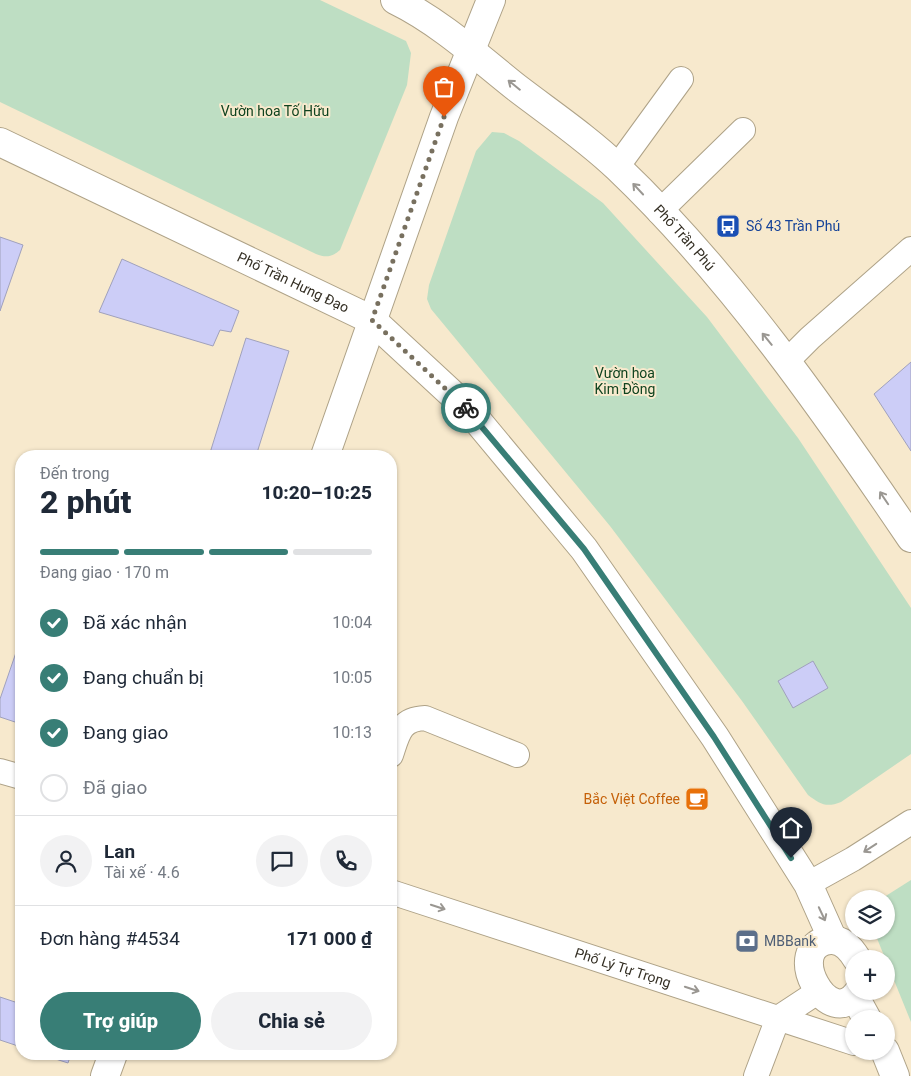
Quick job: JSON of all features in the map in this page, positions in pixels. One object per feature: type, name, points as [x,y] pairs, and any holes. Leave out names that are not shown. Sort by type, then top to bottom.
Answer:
[{"type":"main road","name":"Phố Trần Phú","points":[[395,0],[418,11],[470,50],[617,167],[700,256],[786,362],[911,538]]},
{"type":"main road","points":[[327,450],[444,117],[491,0]]},
{"type":"main road","name":"Phố Trần Hưng Đạo","points":[[0,142],[372,320],[466,407],[584,549],[714,737],[808,884],[833,940]]},
{"type":"main road","points":[[850,950],[844,943],[833,940],[820,942],[809,959],[811,978],[825,997],[837,1003],[860,1002]]},
{"type":"main road","points":[[105,1076],[111,1060]]},
{"type":"street","points":[[617,167],[681,79]]},
{"type":"street","points":[[659,212],[743,130]]},
{"type":"street","points":[[786,362],[810,338],[911,249]]},
{"type":"street","points":[[397,738],[400,729],[412,719],[425,718],[518,755]]},
{"type":"street","points":[[0,771],[15,775]]},
{"type":"street","points":[[808,884],[853,859],[911,822]]},
{"type":"street","name":"Phố Lý Tự Trọng","points":[[397,894],[845,1039]]},
{"type":"street","points":[[756,1076],[778,1018],[819,991]]},
{"type":"green space","name":"Vườn hoa Tố Hữu","points":[[0,0],[320,0],[406,41],[411,53],[407,85],[340,250],[329,256],[316,254],[0,102]]},
{"type":"green space","name":"Vườn hoa Kim Đồng","points":[[492,132],[504,133],[519,141],[603,203],[707,317],[798,438],[911,608],[911,754],[841,802],[827,805],[816,801],[808,795],[742,701],[610,526],[431,309],[427,299],[429,285],[476,151]]},
{"type":"green space","points":[[911,880],[911,1022],[895,983],[895,950],[882,950],[878,940],[895,940],[895,890]]},
{"type":"building","points":[[0,237],[23,245],[0,311]]},
{"type":"building","points":[[122,259],[239,311],[231,332],[220,330],[213,346],[99,312]]},
{"type":"building","points":[[246,338],[289,351],[258,450],[211,450]]},
{"type":"building","points":[[911,362],[911,451],[874,394]]},
{"type":"building","points":[[15,655],[15,722],[0,717],[0,699]]},
{"type":"building","points":[[813,661],[828,688],[793,708],[778,681]]},
{"type":"building","points":[[0,997],[15,1002],[15,1045],[0,1040]]},
{"type":"way so far","points":[[444,117],[372,320],[466,408]]},
{"type":"place","name":"Số 43 Trần Phú","points":[[728,226]]},
{"type":"place","name":"Bắc Việt Coffee","points":[[697,799]]},
{"type":"place","name":"MBBank","points":[[747,941]]},
{"type":"route","points":[[466,408],[584,549],[714,737],[791,858]]}]
